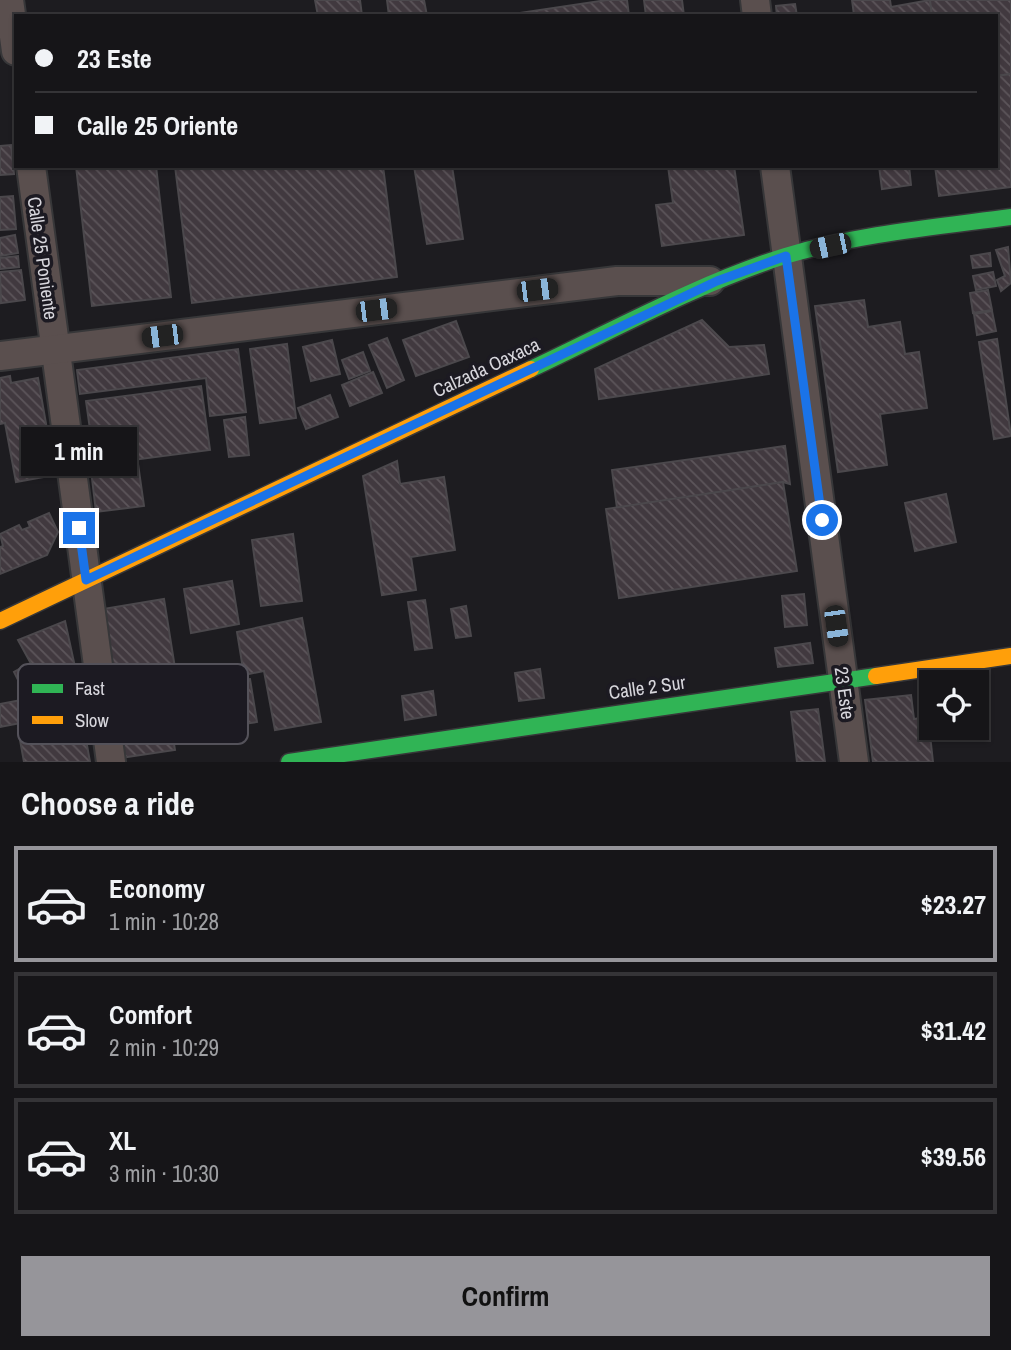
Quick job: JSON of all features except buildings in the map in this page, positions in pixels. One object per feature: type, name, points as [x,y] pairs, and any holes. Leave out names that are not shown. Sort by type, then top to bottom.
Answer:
[{"type":"main road","name":"Calzada Oaxaca","points":[[0,621],[717,281],[786,256],[896,232],[1011,216]]},
{"type":"main road","name":"Calle 2 Sur","points":[[289,762],[1011,656]]},
{"type":"street","points":[[9,0],[14,36]]},
{"type":"street","name":"Calle 25 Poniente","points":[[31,168],[98,664]]},
{"type":"street","name":"23 Este","points":[[775,168],[854,762]]},
{"type":"street","points":[[0,356],[617,281],[717,281]]},
{"type":"street","name":"Calle 25 Poniente","points":[[109,744],[111,762]]},
{"type":"traffic: fast","points":[[531,369],[656,308],[752,267],[785,256],[869,237],[1011,217]]},
{"type":"traffic: fast","points":[[289,762],[876,676]]},
{"type":"traffic: slow","points":[[0,621],[531,369]]},
{"type":"traffic: slow","points":[[876,676],[1011,656]]},
{"type":"route","points":[[79,528],[86,580],[717,281],[786,256],[822,520]]}]
